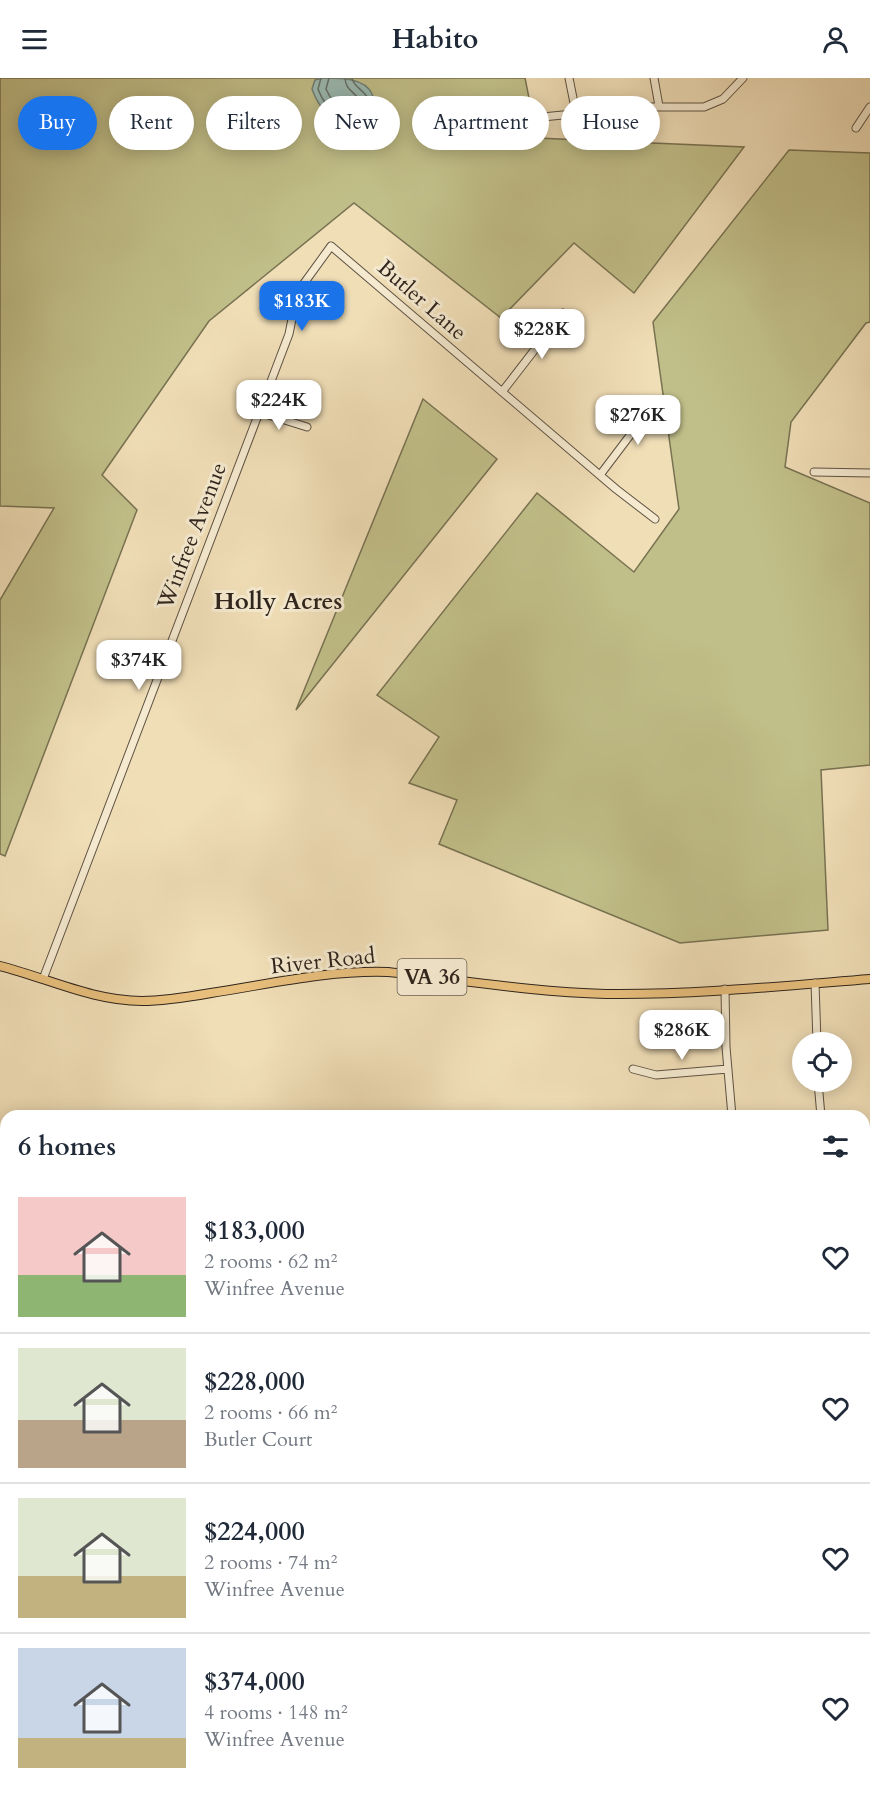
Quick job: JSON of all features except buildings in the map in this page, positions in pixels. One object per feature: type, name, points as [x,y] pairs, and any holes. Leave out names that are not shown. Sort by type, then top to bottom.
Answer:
[{"type":"main road","name":"River Road","points":[[0,966],[108,998],[142,1001],[194,996],[326,974],[366,972],[388,972],[593,993],[632,994],[870,979]]},
{"type":"street","points":[[568,78],[572,96]]},
{"type":"street","points":[[654,78],[657,96]]},
{"type":"street","points":[[660,106],[697,108],[715,103],[729,94],[743,78]]},
{"type":"street","points":[[856,128],[870,107]]},
{"type":"street","name":"Butler Lane","points":[[331,246],[600,475],[656,519]]},
{"type":"street","name":"Winfree Avenue","points":[[43,979],[289,334],[297,297],[309,274],[331,246]]},
{"type":"street","points":[[502,392],[563,313]]},
{"type":"street","points":[[600,475],[656,401]]},
{"type":"street","points":[[259,412],[307,427]]},
{"type":"street","points":[[814,472],[870,473]]},
{"type":"street","points":[[815,983],[817,1032]]},
{"type":"street","points":[[724,989],[731,1110]]},
{"type":"street","points":[[633,1069],[656,1074],[728,1069]]},
{"type":"street","points":[[819,1092],[820,1110]]},
{"type":"shaded area","points":[[0,78],[525,78],[529,96],[412,96],[412,150],[549,150],[549,139],[561,139],[561,150],[660,150],[660,143],[744,147],[634,293],[574,243],[501,318],[354,203],[209,321],[102,475],[137,510],[5,856],[0,854],[0,600],[54,508],[0,506]]},
{"type":"shaded area","points":[[789,150],[870,153],[870,322],[866,323],[791,422],[785,467],[870,503],[870,765],[821,770],[828,930],[680,943],[439,844],[457,800],[409,783],[439,737],[377,695],[537,493],[634,572],[679,509],[653,322]]},
{"type":"shaded area","points":[[423,399],[497,459],[296,710]]},
{"type":"water","points":[[338,78],[352,80],[364,85],[373,96],[315,96],[312,89],[315,80]]},
{"type":"district","name":"Holly Acres","points":[[278,601]]}]
